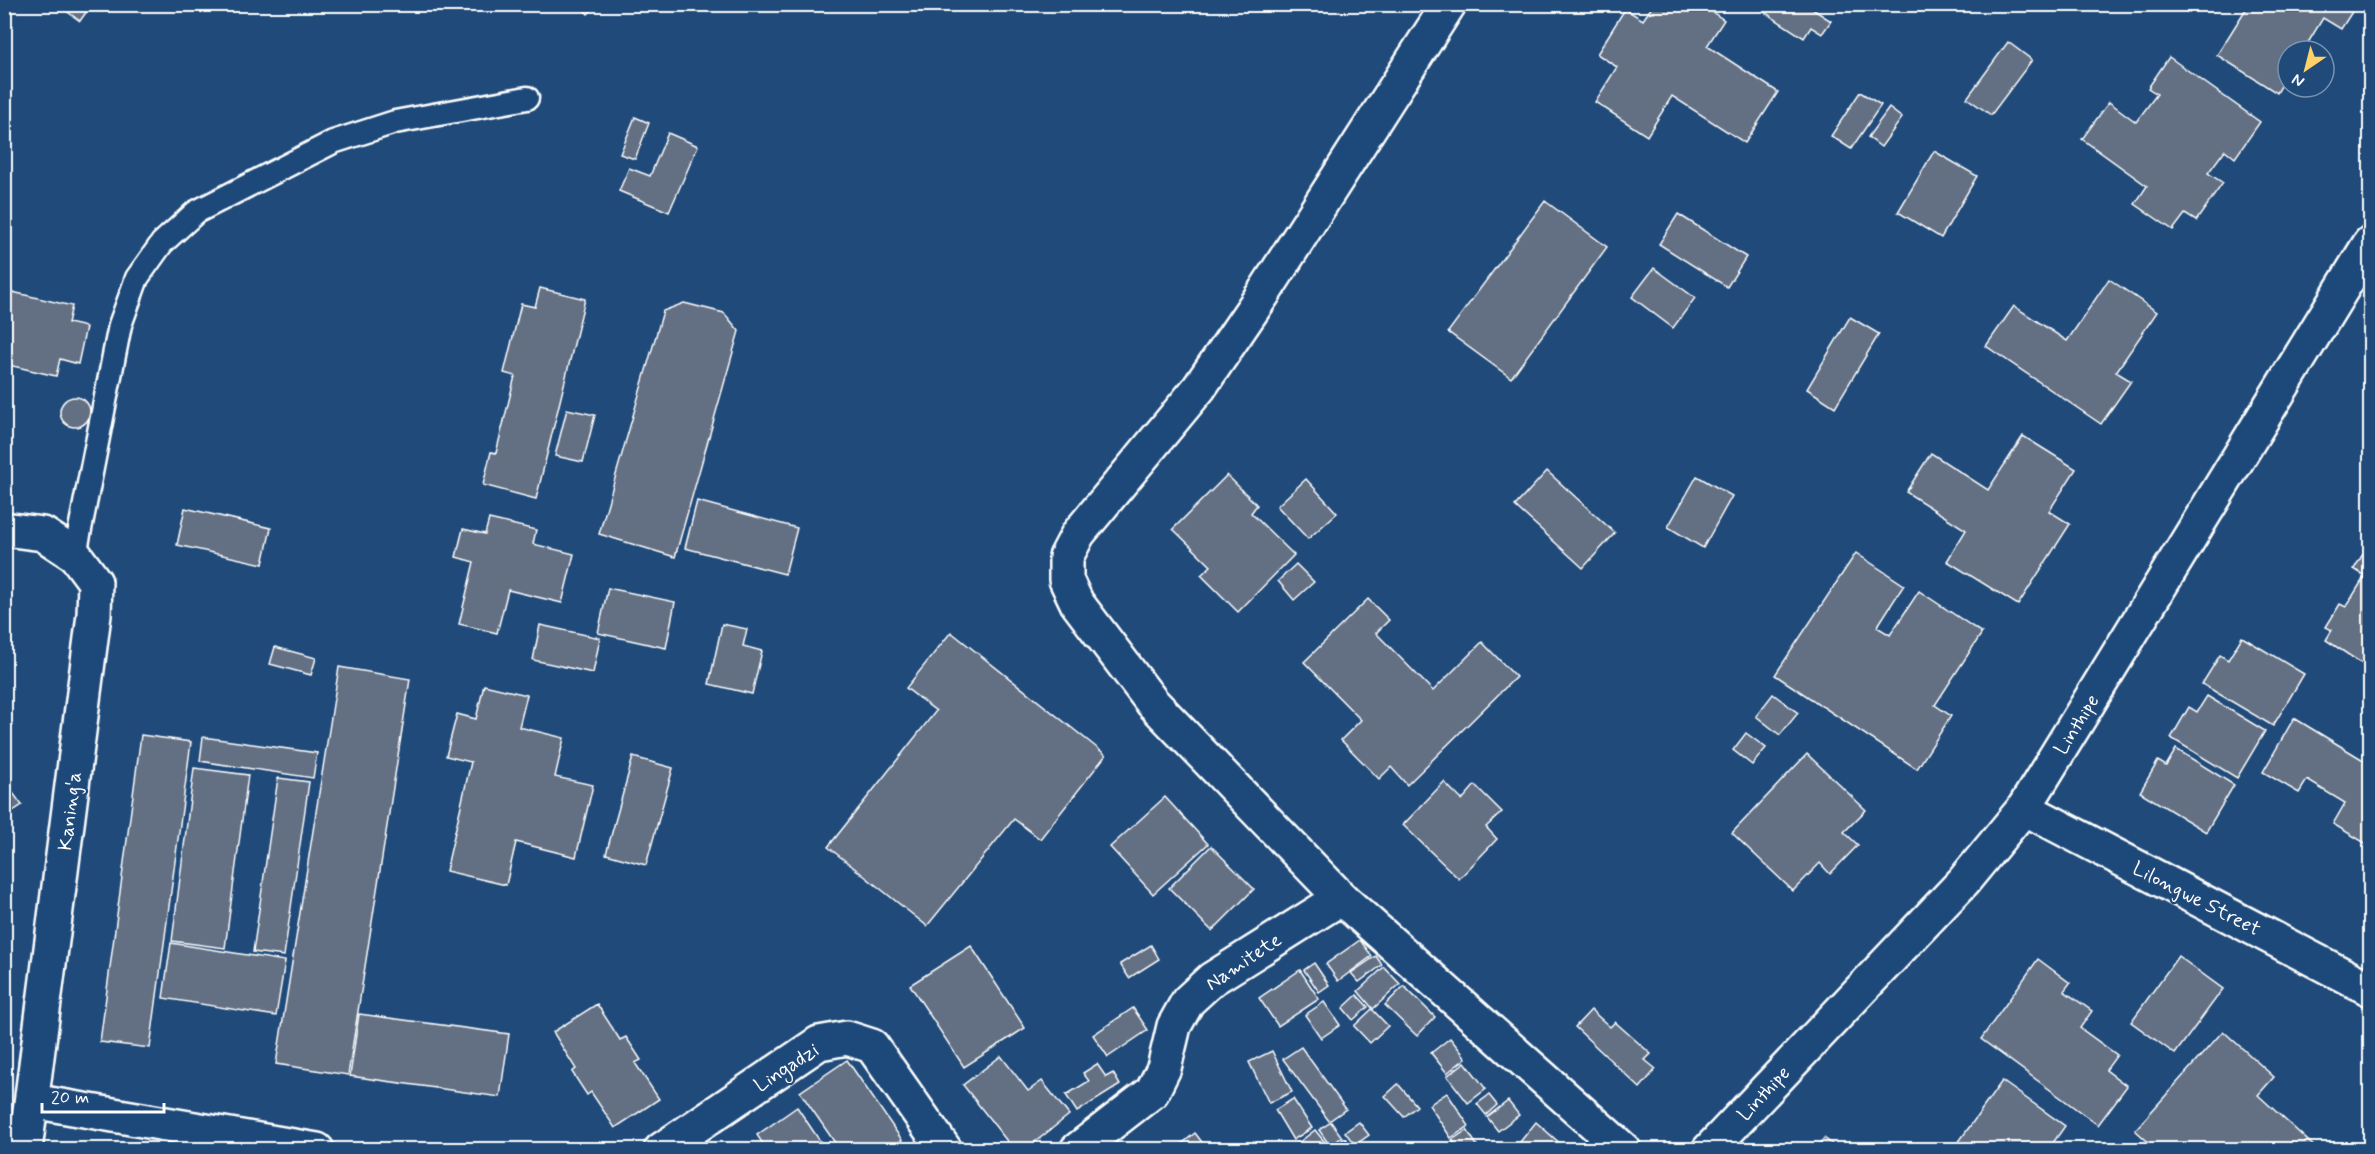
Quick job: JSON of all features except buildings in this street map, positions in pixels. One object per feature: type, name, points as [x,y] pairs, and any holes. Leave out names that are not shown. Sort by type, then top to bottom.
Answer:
[{"type":"street","points":[[1449,4],[1263,294],[1199,388],[1078,534],[1066,557],[1066,580],[1077,603],[1152,702],[1341,898],[1624,1149]]},
{"type":"street","name":"Linthipe","points":[[1709,1149],[1963,882],[2024,808],[2370,243]]},
{"type":"street","name":"Kaning'a","points":[[4,529],[43,534],[75,555],[95,582],[94,615],[25,1149]]},
{"type":"street","name":"Lilongwe Street","points":[[2024,808],[2370,988]]},
{"type":"street","name":"Namitete","points":[[1077,1149],[1152,1092],[1164,1068],[1174,1026],[1188,1001],[1212,979],[1341,898]]},
{"type":"street","name":"Lingadzi","points":[[661,1149],[819,1043],[847,1038],[872,1046],[945,1149]]},
{"type":"street","points":[[32,1101],[318,1149]]},
{"type":"lane","points":[[75,555],[120,325],[137,278],[162,243],[195,212],[333,142],[394,122],[527,98]]}]
